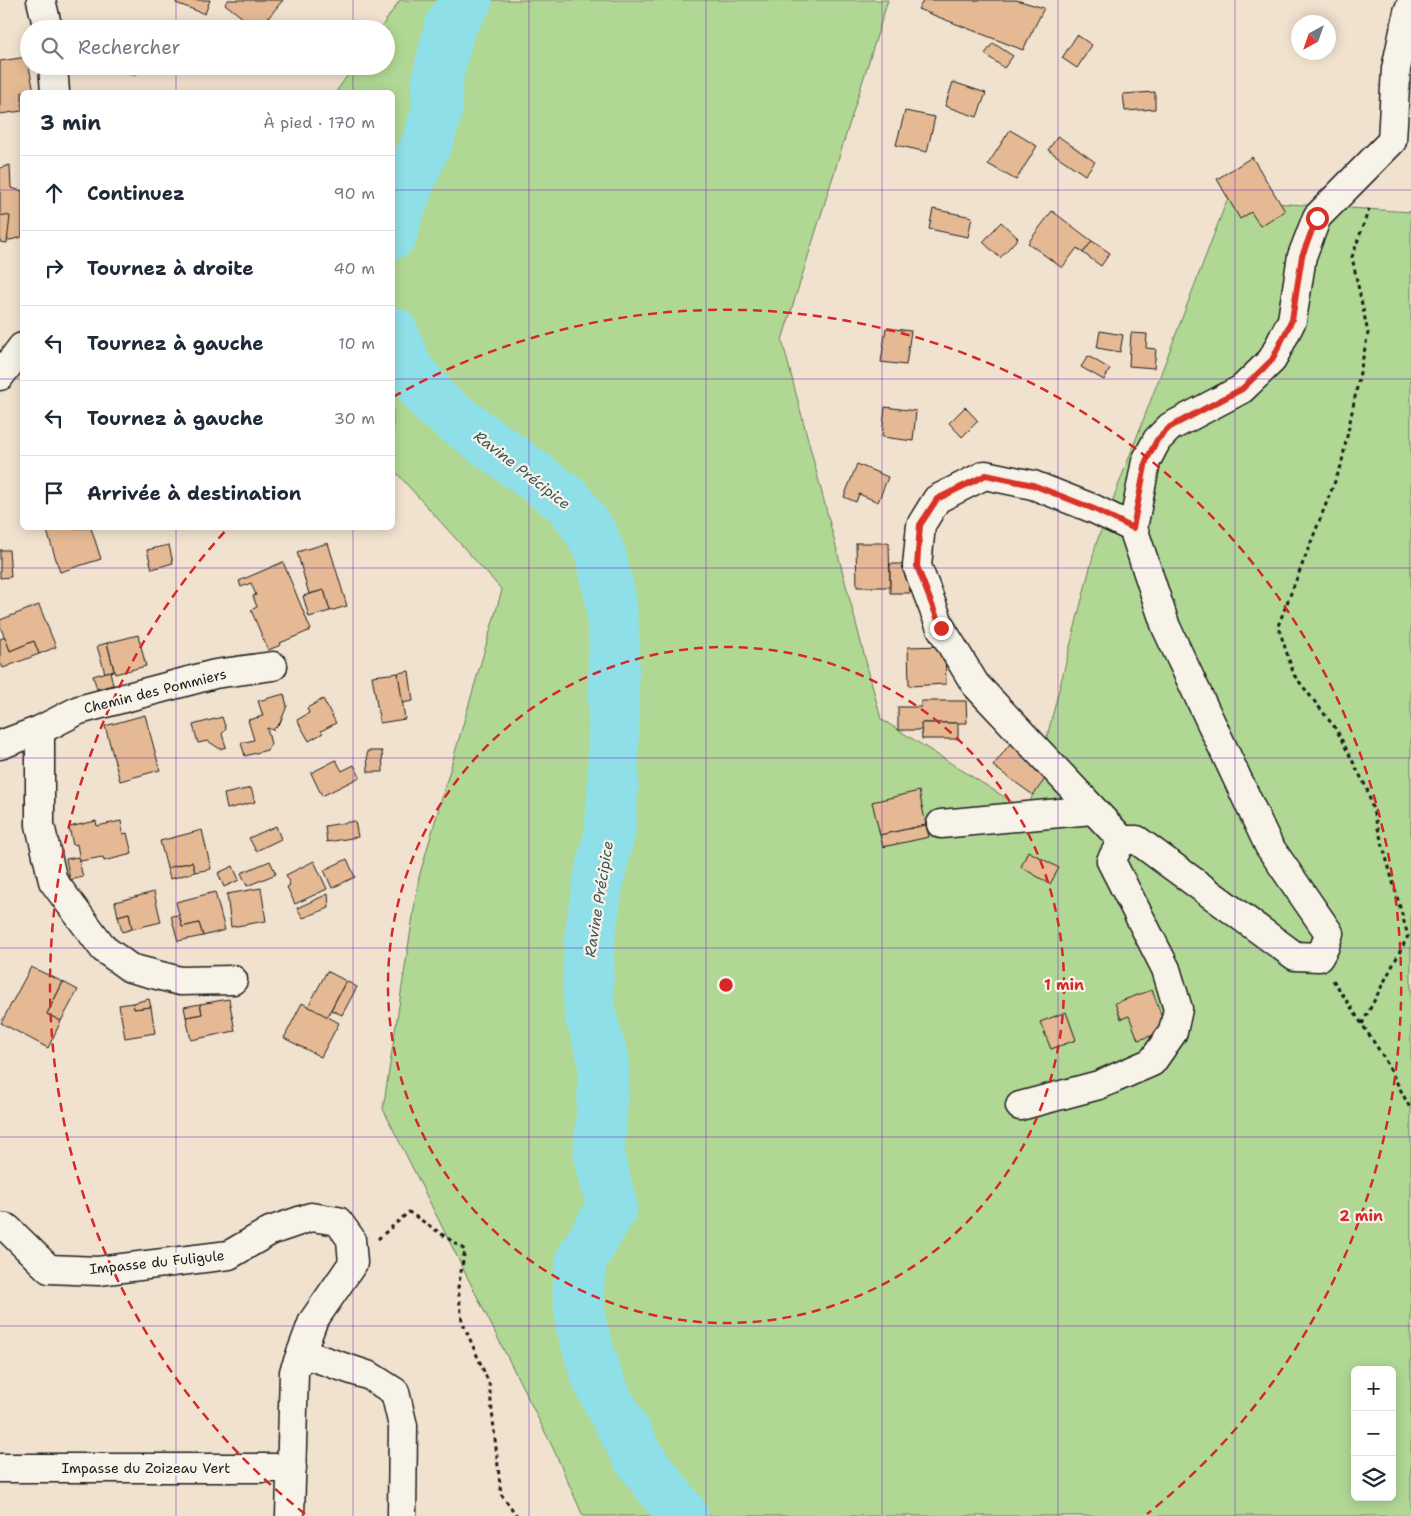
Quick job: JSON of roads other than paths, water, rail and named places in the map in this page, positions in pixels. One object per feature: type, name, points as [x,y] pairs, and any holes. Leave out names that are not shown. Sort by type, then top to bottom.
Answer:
[{"type":"street","points":[[41,0],[46,20]]},
{"type":"street","points":[[1133,528],[1094,509],[1033,485],[986,475],[937,499],[920,525],[917,566],[941,628],[975,684],[1122,840],[1137,840],[1295,956],[1318,957],[1325,946],[1329,933],[1269,846],[1166,627],[1133,528],[1146,461],[1157,440],[1170,427],[1242,389],[1272,360],[1292,320],[1302,256],[1317,218],[1392,142],[1396,69],[1410,12]]},
{"type":"street","points":[[54,75],[55,90]]},
{"type":"street","points":[[0,376],[20,350]]},
{"type":"street","name":"Chemin des Pommiers","points":[[0,745],[40,730],[79,710],[215,674],[273,666]]},
{"type":"street","points":[[40,730],[40,825],[53,882],[104,949],[130,968],[180,981],[233,980]]},
{"type":"street","points":[[941,824],[1092,810]]},
{"type":"street","points":[[1020,1106],[1099,1085],[1152,1062],[1172,1032],[1178,1009],[1166,969],[1111,861],[1122,840]]},
{"type":"street","name":"Impasse du Fuligule","points":[[0,1227],[7,1228],[49,1269],[98,1271],[229,1255],[270,1231],[310,1217],[338,1221],[351,1240],[352,1263],[313,1321],[301,1353]]},
{"type":"street","points":[[290,1516],[294,1372],[301,1353],[370,1376],[395,1392],[403,1426],[402,1516]]},
{"type":"street","name":"Impasse du Zoizeau Vert","points":[[0,1468],[292,1468]]},
{"type":"waterway","name":"Ravine Précipice","points":[[395,222],[413,173],[429,138],[437,110],[437,80],[450,26],[467,0]]},
{"type":"waterway","name":"Ravine Précipice","points":[[395,339],[408,369],[436,404],[568,501],[592,534],[601,556],[611,601],[614,640],[613,791],[610,831],[598,883],[589,942],[588,992],[590,1014],[602,1054],[604,1071],[599,1156],[612,1208],[581,1260],[578,1292],[581,1325],[596,1375],[607,1399],[639,1458],[683,1516]]}]
